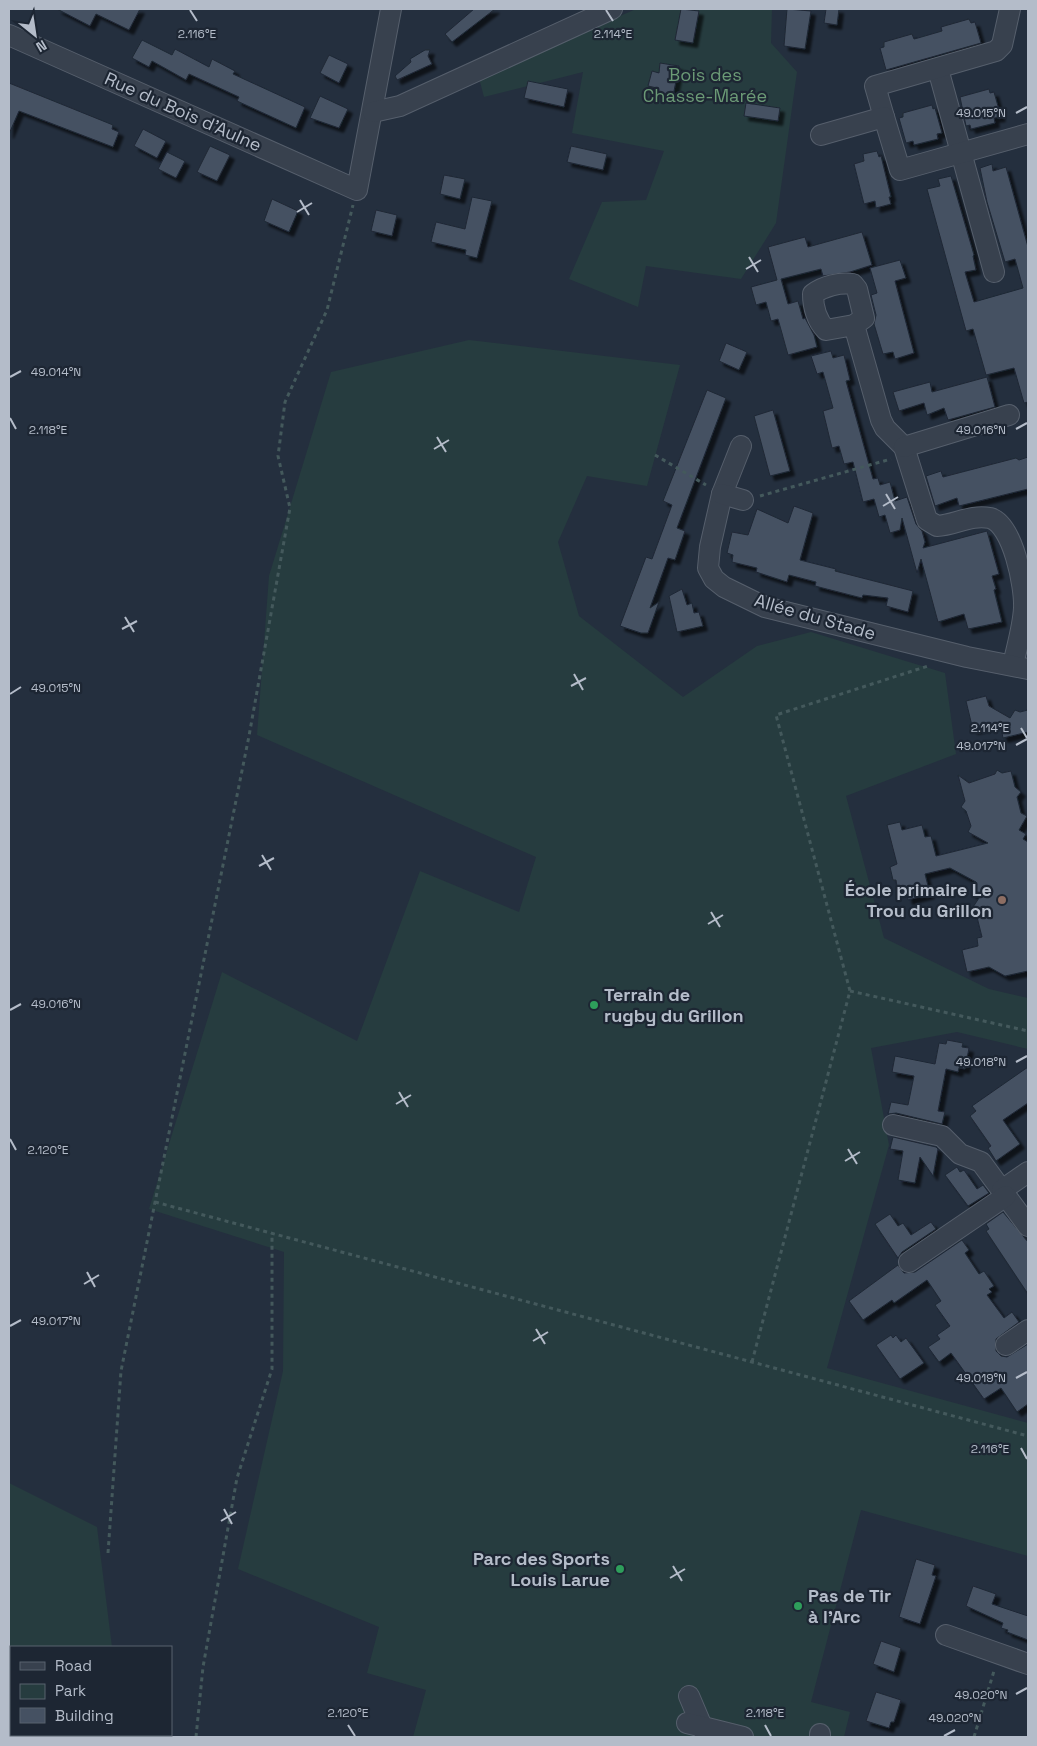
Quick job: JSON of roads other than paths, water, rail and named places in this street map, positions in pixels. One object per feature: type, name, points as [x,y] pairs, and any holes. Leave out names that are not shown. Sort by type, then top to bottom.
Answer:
[{"type":"street","points":[[391,9],[373,112],[400,106],[612,9]]},
{"type":"street","points":[[1010,9],[1002,45],[996,51],[874,86],[900,170],[1028,134]]},
{"type":"street","name":"Rue du Bois d'Aulne","points":[[9,35],[357,190],[373,112]]},
{"type":"street","points":[[938,69],[994,272]]},
{"type":"street","points":[[821,135],[884,117]]},
{"type":"street","points":[[854,325],[881,420],[885,428],[905,451],[924,514],[932,524],[944,526],[976,517],[990,518],[997,522],[1008,536],[1023,588],[1021,667]]},
{"type":"street","points":[[905,451],[1009,415]]},
{"type":"street","name":"Allée du Stade","points":[[741,446],[722,494],[710,547],[708,568],[714,579],[724,587],[765,607],[967,657],[1021,667]]},
{"type":"street","points":[[722,494],[744,500]]},
{"type":"street","points":[[893,1125],[942,1136],[960,1154],[980,1162],[1028,1226]]},
{"type":"street","points":[[909,1262],[1004,1193],[1028,1172]]},
{"type":"street","points":[[1006,1345],[1028,1330]]},
{"type":"street","points":[[946,1635],[1028,1664]]},
{"type":"street","points":[[689,1696],[699,1729],[743,1737]]},
{"type":"place","name":"École primaire Le Trou du Grillon","points":[[1002,900]]},
{"type":"place","name":"Terrain de rugby du Grillon","points":[[594,1005]]},
{"type":"place","name":"Parc des Sports Louis Larue","points":[[620,1569]]},
{"type":"place","name":"Pas de Tir à l'Arc","points":[[798,1606]]},
{"type":"park label","name":"Bois des Chasse-Marée","points":[[705,85]]}]
